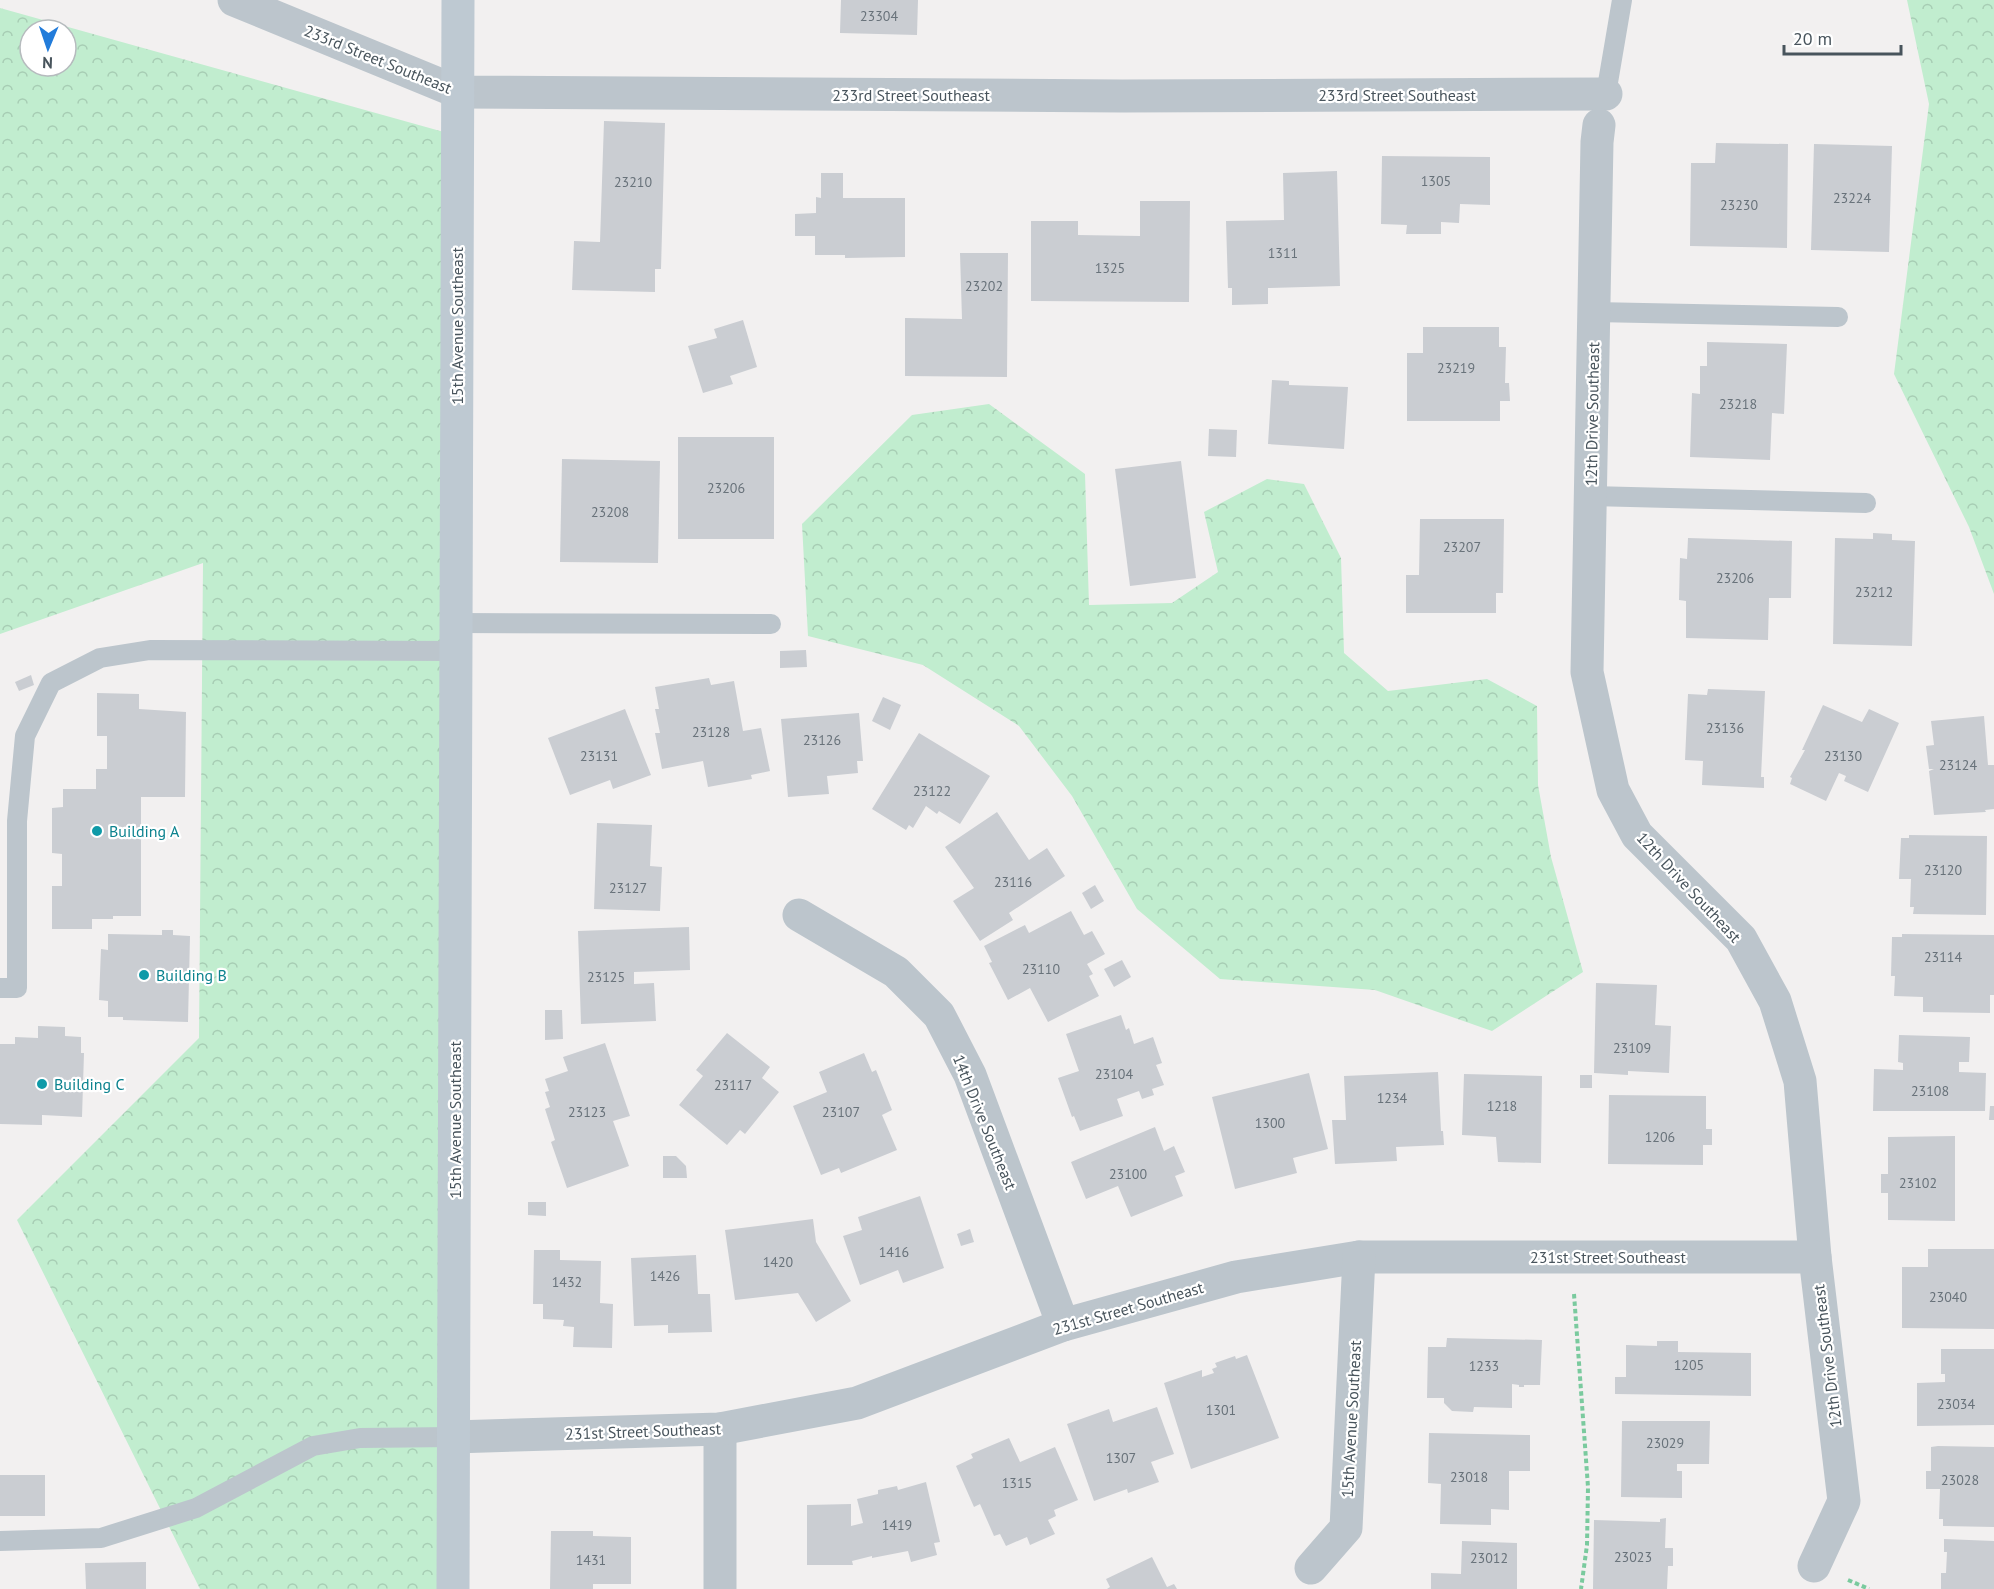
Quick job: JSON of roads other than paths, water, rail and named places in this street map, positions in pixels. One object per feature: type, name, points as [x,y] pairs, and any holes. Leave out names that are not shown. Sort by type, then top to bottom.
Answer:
[{"type":"street","name":"233rd Street Southeast","points":[[234,0],[458,92],[1110,96],[1606,94]]},
{"type":"street","name":"15th Avenue Southeast","points":[[453,1589],[458,0]]},
{"type":"street","name":"12th Drive Southeast","points":[[1599,125],[1587,672],[1613,790],[1637,835],[1741,939],[1775,1001],[1800,1080],[1815,1257],[1844,1500],[1814,1566]]},
{"type":"street","name":"14th Drive Southeast","points":[[800,915],[896,972],[939,1014],[970,1075],[1063,1326]]},
{"type":"street","name":"15th Avenue Southeast","points":[[1311,1568],[1346,1528],[1359,1257]]},
{"type":"street","name":"231st Street Southeast","points":[[453,1437],[720,1429],[857,1403],[1063,1326],[1236,1277],[1359,1257],[1815,1257]]},
{"type":"street","points":[[720,1429],[720,1589]]},
{"type":"lane","points":[[1606,94],[1622,0]]},
{"type":"lane","points":[[1594,312],[1838,317]]},
{"type":"lane","points":[[1591,496],[1866,503]]},
{"type":"lane","points":[[0,988],[16,988],[9,821],[25,736],[51,683],[100,658],[150,650],[771,624]]},
{"type":"lane","points":[[0,1541],[101,1538],[196,1508],[313,1446],[360,1438],[453,1437]]},
{"type":"place","name":"Building A","points":[[97,831]]},
{"type":"place","name":"Building B","points":[[144,975]]},
{"type":"place","name":"Building C","points":[[42,1084]]}]
